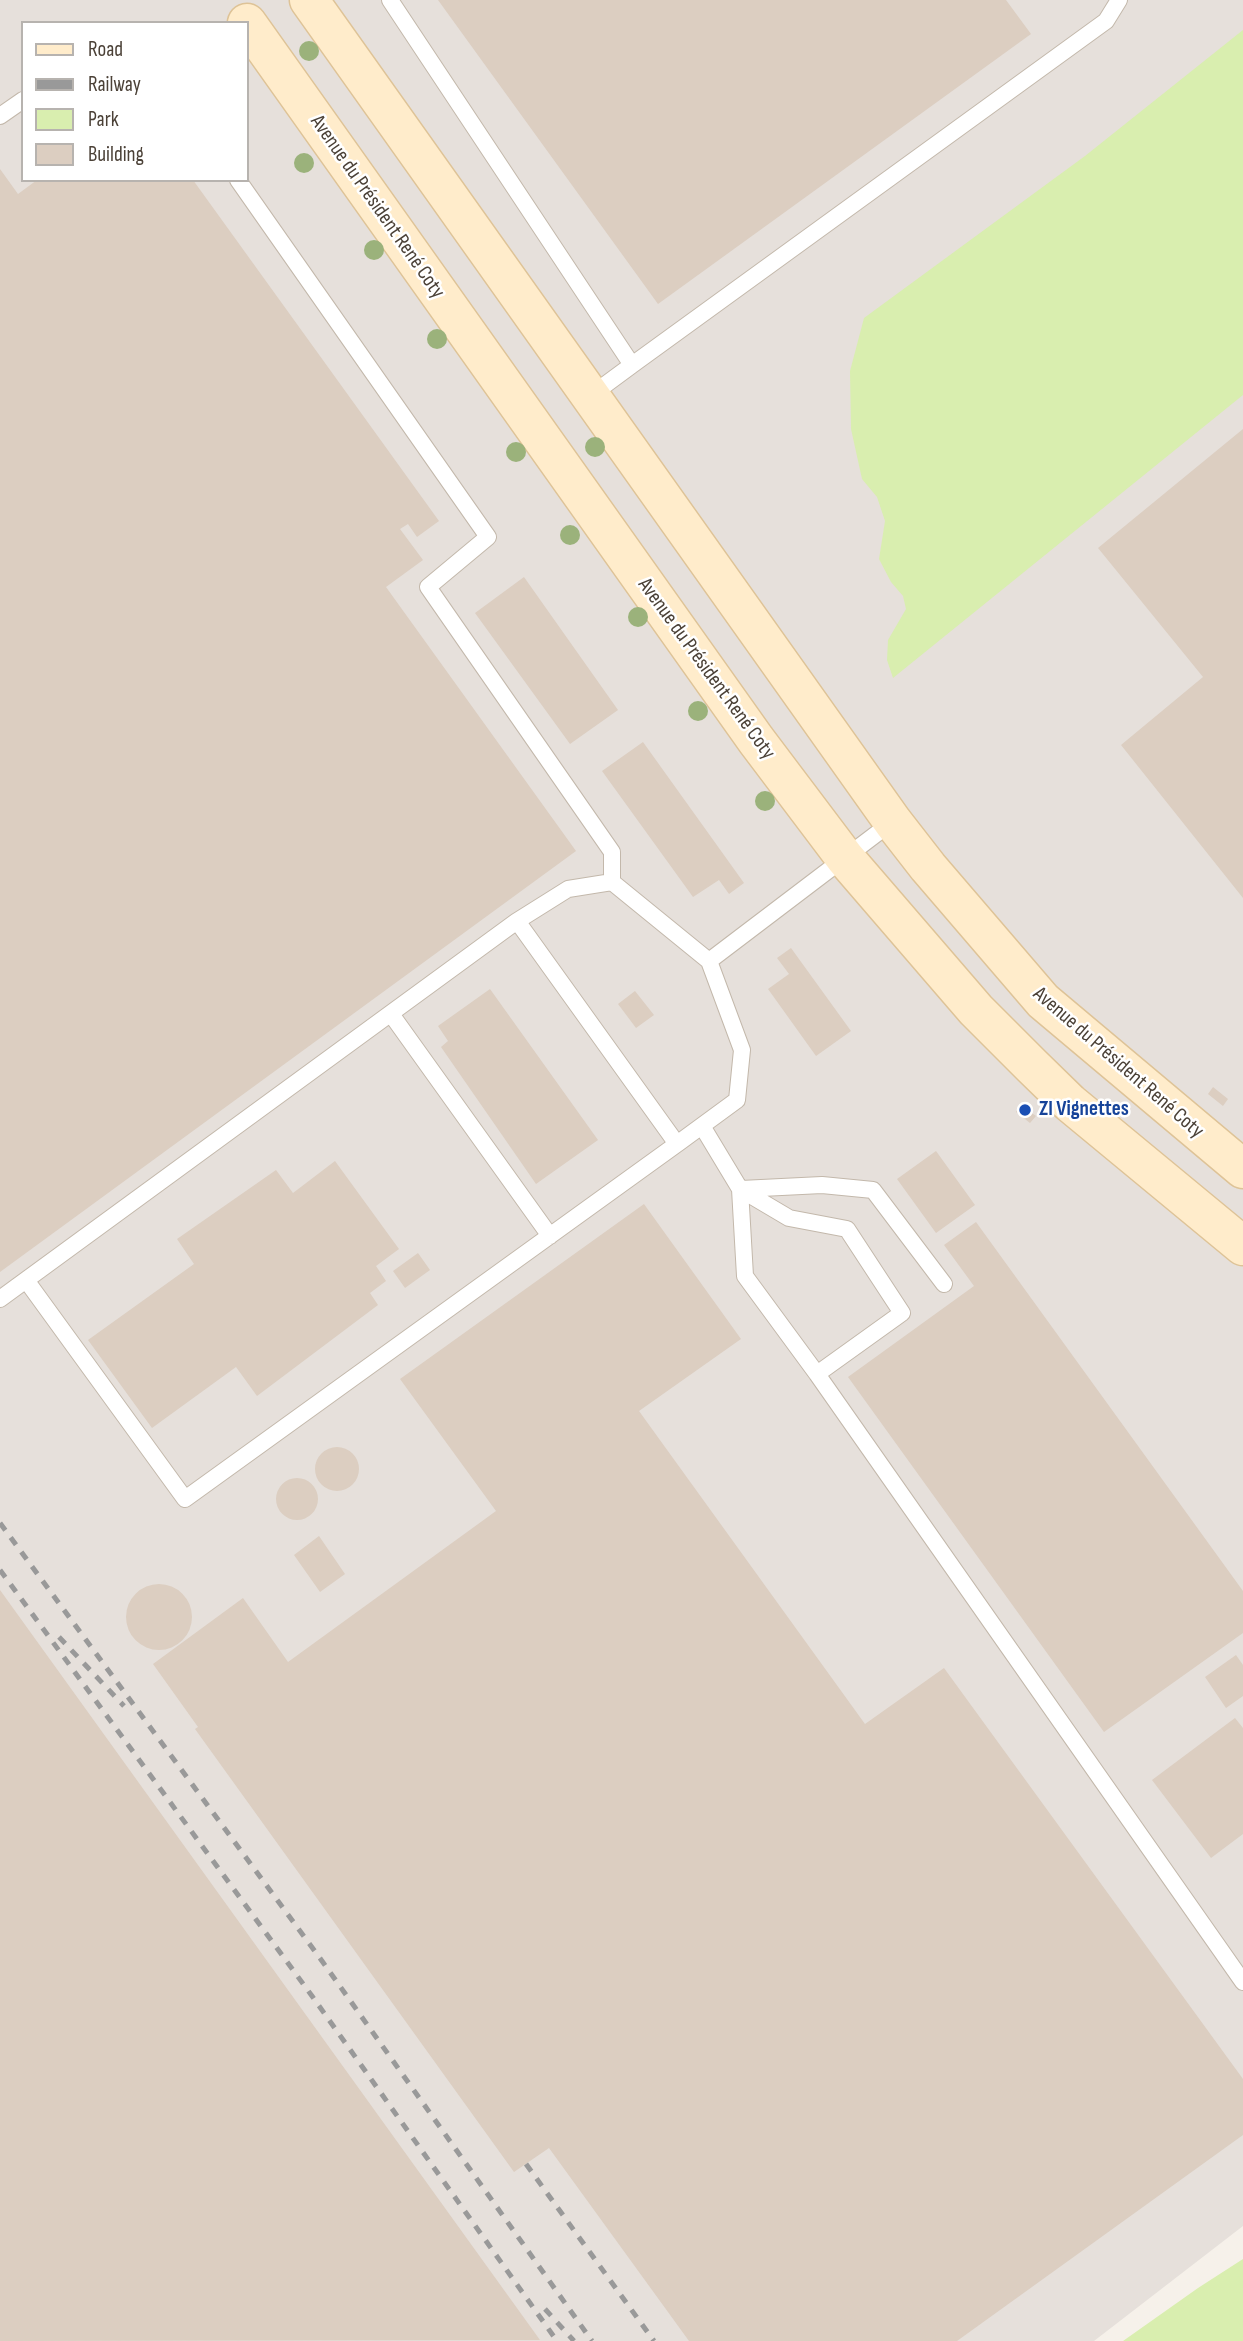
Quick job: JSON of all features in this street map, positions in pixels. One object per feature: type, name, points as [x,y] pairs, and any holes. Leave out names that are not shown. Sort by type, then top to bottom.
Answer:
[{"type":"main road","name":"Avenue du Président René Coty","points":[[230,0],[246,21]]},
{"type":"main road","name":"Avenue du Président René Coty","points":[[309,0],[893,822],[940,882],[1043,1001],[1243,1169]]},
{"type":"main road","name":"Avenue du Président René Coty","points":[[248,24],[756,740],[845,858],[975,1010],[1041,1075],[1243,1246]]},
{"type":"lane","points":[[390,0],[632,365]]},
{"type":"lane","points":[[590,396],[1106,21],[1119,0]]},
{"type":"lane","points":[[0,116],[21,101]]},
{"type":"lane","points":[[239,182],[488,537],[428,587],[612,852],[612,882]]},
{"type":"lane","points":[[709,961],[893,822]]},
{"type":"lane","points":[[0,1299],[517,921],[568,889],[612,882],[709,961],[742,1050],[737,1100],[186,1499],[26,1280]]},
{"type":"lane","points":[[517,921],[677,1144]]},
{"type":"lane","points":[[391,1014],[550,1236]]},
{"type":"lane","points":[[702,1126],[740,1189],[745,1276],[817,1374],[1243,1982]]},
{"type":"lane","points":[[740,1189],[822,1185],[873,1190],[944,1284]]},
{"type":"lane","points":[[740,1189],[789,1218],[847,1229],[902,1313],[817,1374]]},
{"type":"shaded area","points":[[0,0],[1243,0],[1243,2226],[1094,2341],[0,2341]]},
{"type":"green space","points":[[1243,30],[1243,395],[893,678],[887,660],[888,640],[906,609],[903,596],[891,582],[879,559],[885,521],[877,497],[862,479],[851,429],[850,371],[864,318],[1085,156]]},
{"type":"green space","points":[[1243,2259],[1243,2341],[1123,2341],[1198,2288]]},
{"type":"building","points":[[438,0],[1006,0],[1031,34],[658,304]]},
{"type":"building","points":[[0,169],[18,194],[34,182],[194,182],[439,521],[417,537],[408,524],[400,529],[423,560],[386,587],[576,851],[0,1272]]},
{"type":"building","points":[[1243,429],[1243,898],[1121,745],[1203,677],[1098,548]]},
{"type":"building","points":[[524,577],[618,710],[570,744],[475,613]]},
{"type":"building","points":[[643,742],[744,883],[729,894],[719,880],[693,897],[602,771]]},
{"type":"building","points":[[791,948],[851,1031],[816,1056],[768,989],[789,974],[777,958]]},
{"type":"building","points":[[490,989],[598,1140],[536,1184],[441,1047],[448,1041],[438,1026]]},
{"type":"building","points":[[635,991],[654,1015],[636,1028],[618,1004]]},
{"type":"building","points":[[1213,1087],[1228,1099],[1223,1106],[1208,1094]]},
{"type":"building","points":[[1020,1105],[1036,1116],[1030,1123],[1016,1112]]},
{"type":"building","points":[[936,1151],[975,1205],[936,1233],[897,1179]]},
{"type":"building","points":[[335,1161],[399,1249],[376,1266],[386,1281],[370,1293],[378,1305],[257,1396],[236,1367],[152,1428],[88,1340],[194,1264],[177,1239],[276,1170],[293,1193]]},
{"type":"building","points":[[644,1204],[741,1339],[639,1411],[865,1724],[944,1668],[1243,2079],[1243,2135],[957,2341],[689,2341],[549,2148],[514,2172],[195,1729],[198,1727],[153,1664],[243,1598],[288,1662],[496,1511],[400,1379]]},
{"type":"building","points":[[976,1222],[1243,1591],[1243,1633],[1104,1732],[848,1377],[974,1286],[944,1245]]},
{"type":"building","points":[[418,1253],[430,1270],[405,1288],[393,1271]]},
{"type":"building","points":[[337,1447],[353,1453],[359,1469],[353,1485],[337,1491],[321,1485],[315,1469],[321,1453]]},
{"type":"building","points":[[297,1478],[312,1484],[318,1499],[312,1514],[297,1520],[282,1514],[276,1499],[282,1484]]},
{"type":"building","points":[[319,1536],[345,1574],[320,1592],[294,1555]]},
{"type":"building","points":[[159,1584],[182,1594],[192,1617],[182,1640],[159,1650],[136,1640],[126,1617],[136,1594]]},
{"type":"building","points":[[0,1590],[540,2340],[0,2341]]},
{"type":"building","points":[[1236,1655],[1243,1665],[1243,1696],[1226,1708],[1205,1677]]},
{"type":"building","points":[[1235,1718],[1243,1728],[1243,1834],[1211,1858],[1152,1780]]},
{"type":"railway","points":[[0,1523],[322,1961],[592,2341]]},
{"type":"railway","points":[[0,1570],[312,1996],[557,2341]]},
{"type":"railway","points":[[59,1637],[124,1706]]},
{"type":"railway","points":[[526,2164],[654,2341]]},
{"type":"railway","points":[[545,2309],[574,2341]]},
{"type":"place","name":"ZI Vignettes","points":[[1025,1110]]}]
